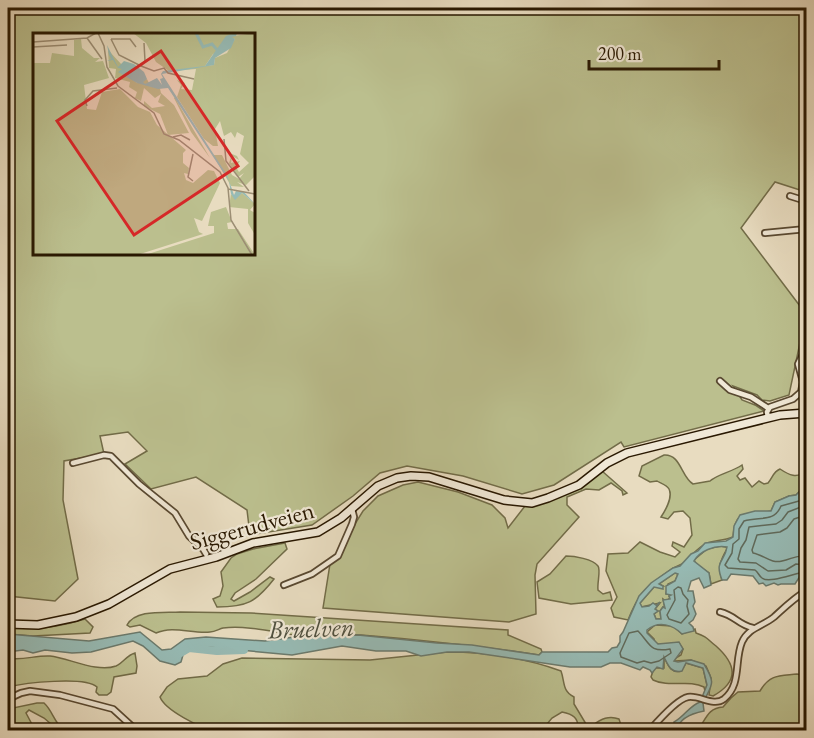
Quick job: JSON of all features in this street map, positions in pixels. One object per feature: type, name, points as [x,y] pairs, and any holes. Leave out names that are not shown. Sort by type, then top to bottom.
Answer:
[{"type":"main road","name":"Siggerudveien","points":[[8,624],[38,625],[85,615],[109,604],[169,566],[221,556],[253,543],[318,532],[333,525],[383,483],[398,477],[434,478],[510,501],[535,502],[579,485],[607,463],[627,453],[768,418],[807,413]]},
{"type":"street","points":[[790,196],[807,201]]},
{"type":"street","points":[[765,232],[807,229]]},
{"type":"street","points":[[768,408],[793,399],[801,392],[802,382],[798,364],[807,348]]},
{"type":"street","points":[[720,381],[733,391],[751,397],[768,408]]},
{"type":"street","points":[[768,408],[768,418]]},
{"type":"street","points":[[73,463],[104,455],[111,456],[139,484],[175,513],[189,536],[206,554]]},
{"type":"street","points":[[284,585],[312,573],[336,558],[352,524],[354,517],[352,509]]},
{"type":"street","points":[[650,730],[684,698],[720,701],[730,692],[738,669],[742,641],[753,628],[772,618],[790,601],[806,592]]},
{"type":"street","points":[[720,612],[733,616],[739,624],[753,628]]},
{"type":"street","points":[[8,699],[30,692],[60,694],[113,709],[136,730]]},
{"type":"green space","points":[[8,8],[806,8],[806,192],[775,182],[741,228],[806,314],[789,395],[770,401],[762,400],[757,395],[733,386],[742,400],[764,411],[624,447],[621,442],[554,485],[522,494],[463,476],[407,466],[380,473],[353,496],[312,525],[250,535],[247,510],[196,477],[151,489],[125,464],[147,451],[128,432],[100,436],[104,454],[64,461],[63,500],[78,579],[55,601],[8,596]]},
{"type":"green space","points":[[664,455],[674,458],[693,484],[710,481],[742,465],[743,469],[737,476],[740,480],[745,478],[752,487],[759,481],[764,484],[768,483],[774,473],[780,469],[793,475],[806,471],[806,491],[800,491],[796,495],[775,502],[771,511],[741,516],[734,527],[733,537],[705,544],[684,563],[655,581],[640,596],[628,620],[614,617],[611,608],[617,597],[606,571],[608,554],[628,553],[640,542],[675,557],[680,552],[672,546],[673,542],[684,547],[692,535],[690,518],[683,511],[674,512],[668,519],[661,517],[669,500],[668,488],[657,481],[650,482],[639,476],[642,466]]},
{"type":"green space","points":[[602,471],[627,493],[623,495],[622,491],[611,483],[599,490],[586,489],[567,497],[567,505],[579,517],[537,564],[536,614],[509,622],[323,608],[330,564],[363,511],[378,496],[403,485],[418,482],[458,492],[492,505],[505,518],[508,528],[525,506],[546,502],[566,494]]},
{"type":"green space","points":[[285,543],[287,549],[256,579],[235,593],[231,599],[234,601],[250,592],[270,577],[274,579],[262,593],[250,602],[236,606],[217,607],[213,599],[220,596],[223,586],[221,572],[231,558],[253,549]]},
{"type":"green space","points":[[720,546],[727,549],[720,564],[722,580],[711,584],[709,573],[694,560],[707,549]]},
{"type":"green space","points":[[566,556],[583,558],[596,564],[599,570],[598,590],[603,594],[610,592],[612,600],[571,604],[539,598],[537,582],[550,574]]},
{"type":"green space","points":[[675,573],[678,574],[675,581],[668,584],[666,594],[671,595],[670,598],[666,601],[663,599],[665,608],[663,607],[660,611],[661,619],[656,619],[654,614],[658,611],[655,609],[660,603],[641,607],[640,603],[654,587],[663,586],[659,584]]},
{"type":"green space","points":[[251,613],[508,630],[508,635],[541,649],[542,652],[539,655],[361,635],[301,636],[243,628],[223,628],[214,632],[169,630],[156,633],[140,625],[130,627],[127,625],[137,616],[144,614]]},
{"type":"green space","points":[[85,619],[93,627],[90,633],[33,636],[8,634],[8,627],[46,628]]},
{"type":"green space","points":[[655,625],[673,626],[682,634],[695,629],[696,633],[707,638],[728,659],[732,672],[728,684],[713,696],[709,695],[711,678],[706,666],[691,660],[675,661],[674,659],[681,655],[683,649],[679,643],[661,645],[655,643],[647,632]]},
{"type":"green space","points":[[447,652],[505,657],[561,671],[566,689],[574,697],[574,704],[586,724],[593,725],[602,719],[612,717],[619,719],[621,725],[609,730],[578,730],[574,717],[562,712],[552,718],[542,730],[213,730],[184,718],[160,697],[167,687],[178,679],[207,676],[223,664],[242,658],[370,660]]},
{"type":"green space","points":[[135,653],[136,673],[114,677],[111,692],[107,695],[99,695],[96,692],[97,687],[90,684],[68,681],[8,687],[8,658],[50,656],[108,668],[118,665]]},
{"type":"green space","points":[[664,657],[670,668],[678,672],[686,663],[703,668],[707,685],[705,691],[704,687],[698,685],[653,680],[651,677],[654,668],[664,668]]},
{"type":"green space","points":[[797,674],[806,676],[806,730],[698,730],[714,709],[723,707],[738,692],[760,691],[771,679]]},
{"type":"green space","points":[[44,703],[64,730],[58,730],[44,718],[29,710],[26,713],[35,730],[8,730],[8,709]]},
{"type":"water","points":[[800,491],[806,491],[806,576],[804,578],[800,576],[795,584],[778,585],[774,583],[766,586],[763,583],[759,584],[753,576],[731,574],[727,580],[722,580],[719,569],[727,547],[712,548],[700,554],[694,561],[709,573],[711,585],[704,588],[699,578],[691,581],[688,591],[693,591],[695,602],[693,606],[696,614],[689,623],[694,631],[682,634],[670,626],[661,624],[647,630],[647,633],[658,644],[679,642],[683,649],[674,661],[691,660],[704,664],[712,681],[703,703],[704,711],[684,719],[677,730],[673,730],[674,722],[700,702],[707,685],[703,668],[686,663],[682,671],[678,672],[670,668],[664,657],[663,669],[657,667],[652,673],[643,667],[640,670],[621,663],[610,663],[601,667],[570,667],[469,652],[447,652],[421,656],[406,651],[376,651],[342,646],[292,655],[207,647],[185,648],[181,662],[175,665],[160,661],[143,646],[133,641],[91,652],[72,653],[45,650],[33,653],[23,650],[8,652],[8,634],[89,641],[140,632],[162,650],[171,649],[185,639],[206,637],[265,641],[302,636],[358,635],[472,645],[539,655],[542,652],[608,652],[617,647],[639,596],[651,583],[673,568],[680,566],[705,543],[726,541],[733,537],[734,526],[740,515],[755,511],[771,511],[775,502],[796,495]],"holes":[[[675,573],[678,574],[675,581],[666,586],[666,594],[671,595],[670,599],[663,600],[665,608],[663,607],[660,611],[661,619],[656,619],[654,614],[658,611],[655,609],[660,602],[656,605],[653,603],[642,607],[640,603],[654,587],[663,589],[663,586],[659,584]]]},
{"type":"waterway","name":"Bruelven","points":[[177,655],[189,648],[217,651],[244,650]]}]
